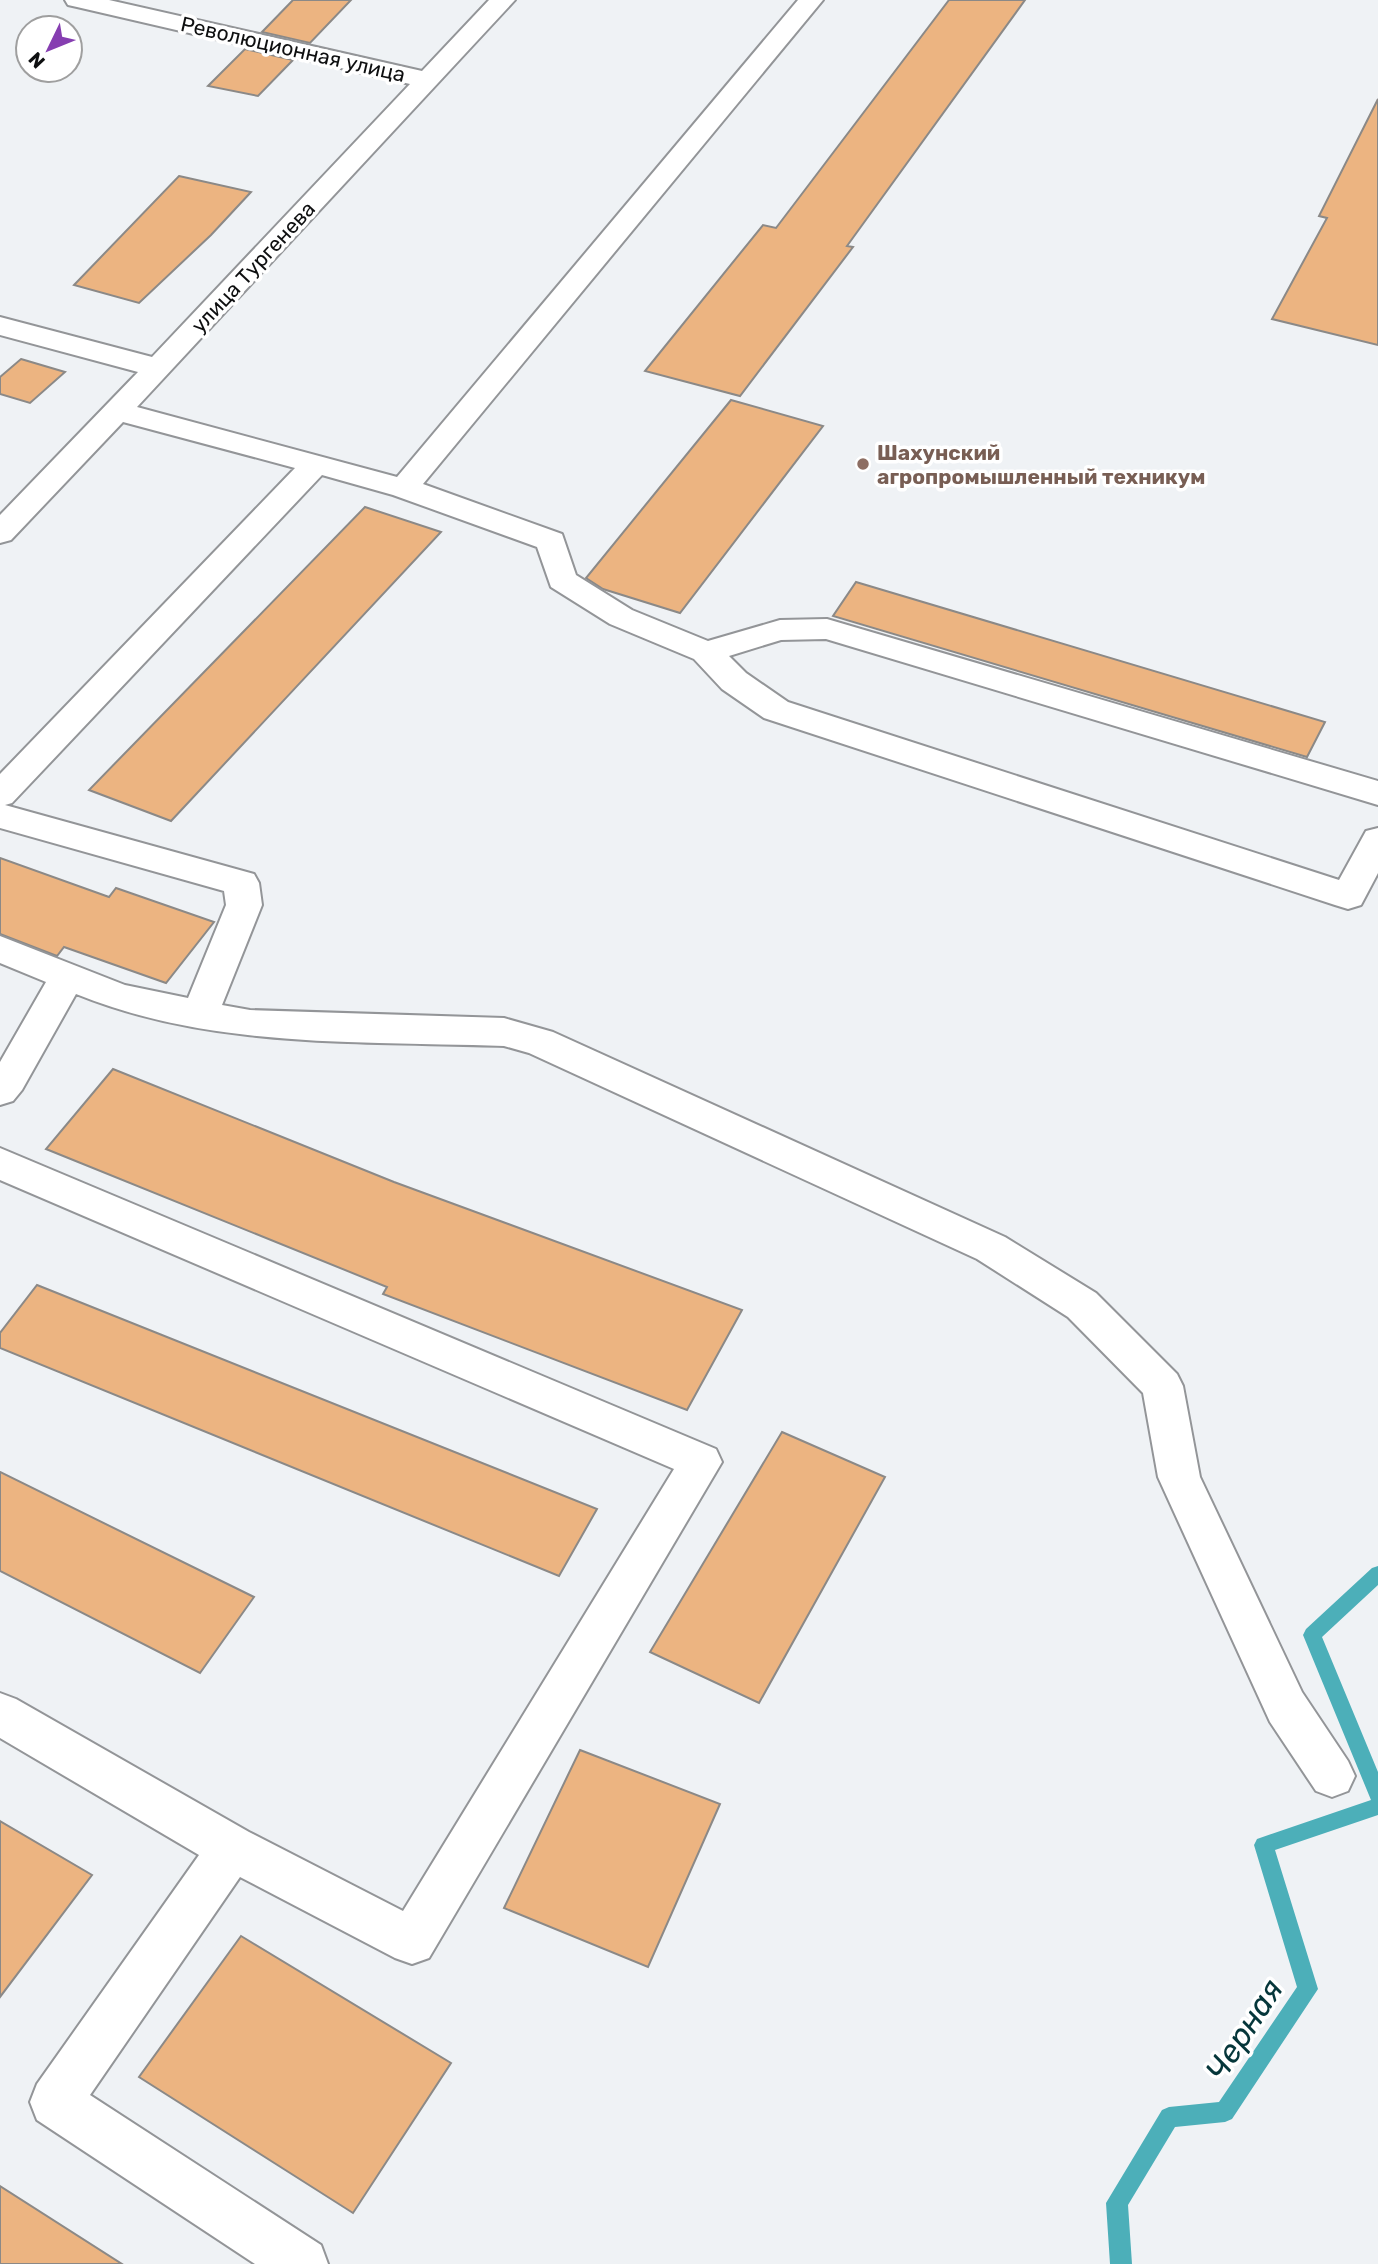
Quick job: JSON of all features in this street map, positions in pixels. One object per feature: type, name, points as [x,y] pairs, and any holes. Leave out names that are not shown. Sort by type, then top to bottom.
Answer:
[{"type":"street","name":"Революционная улица","points":[[77,0],[427,79]]},
{"type":"street","name":"улица Тургенева","points":[[0,533],[159,368],[503,0]]},
{"type":"street","points":[[404,488],[811,0]]},
{"type":"street","points":[[0,326],[159,368]]},
{"type":"street","points":[[117,411],[404,488],[551,541],[562,580],[621,617],[706,652],[734,681],[776,710],[1348,896],[1378,840]]},
{"type":"street","points":[[0,795],[314,466]]},
{"type":"street","points":[[706,652],[780,629],[827,629],[1378,793]]},
{"type":"street","points":[[0,816],[241,883],[244,905],[200,1014]]},
{"type":"street","points":[[0,949],[119,997],[250,1024],[504,1032],[540,1042],[990,1248],[1082,1306],[1162,1386],[1179,1476],[1286,1707],[1332,1776]]},
{"type":"street","points":[[0,1091],[9,1080],[68,976]]},
{"type":"street","points":[[0,1163],[701,1462],[412,1941],[232,1848],[0,1714]]},
{"type":"street","points":[[232,1848],[55,2102],[302,2264]]},
{"type":"building","points":[[293,0],[351,0],[310,43],[262,32]]},
{"type":"building","points":[[949,0],[1025,0],[847,246],[853,247],[740,396],[645,371],[763,225],[776,228]]},
{"type":"building","points":[[245,49],[293,60],[258,96],[208,86]]},
{"type":"building","points":[[1378,99],[1378,345],[1272,319],[1327,218],[1319,216]]},
{"type":"building","points":[[179,176],[251,192],[211,235],[139,303],[74,285]]},
{"type":"building","points":[[21,359],[65,372],[30,403],[0,394],[0,377]]},
{"type":"building","points":[[731,400],[823,426],[680,613],[603,589],[586,578]]},
{"type":"building","points":[[365,507],[441,532],[171,821],[89,790]]},
{"type":"building","points":[[856,582],[1325,722],[1307,757],[833,616]]},
{"type":"building","points":[[0,858],[109,897],[116,888],[214,922],[166,983],[64,947],[57,956],[0,934]]},
{"type":"building","points":[[113,1069],[394,1182],[742,1310],[687,1410],[383,1294],[387,1287],[46,1149]]},
{"type":"building","points":[[37,1285],[597,1509],[559,1576],[0,1348],[0,1333]]},
{"type":"building","points":[[782,1432],[885,1477],[759,1703],[650,1652]]},
{"type":"building","points":[[0,1472],[254,1597],[200,1673],[0,1571]]},
{"type":"building","points":[[580,1750],[720,1804],[648,1967],[504,1908]]},
{"type":"building","points":[[0,1821],[92,1875],[0,1997]]},
{"type":"building","points":[[241,1936],[451,2063],[353,2213],[139,2077]]},
{"type":"building","points":[[0,2186],[122,2264],[0,2264]]},
{"type":"waterway","name":"Черная","points":[[1378,1574],[1312,1635],[1378,1795]]},
{"type":"waterway","name":"Черная","points":[[1121,2264],[1117,2203],[1169,2117],[1225,2112],[1308,1989],[1264,1845],[1378,1806]]},
{"type":"place","name":"Шахунский агропромышленный техникум","points":[[863,464]]}]
